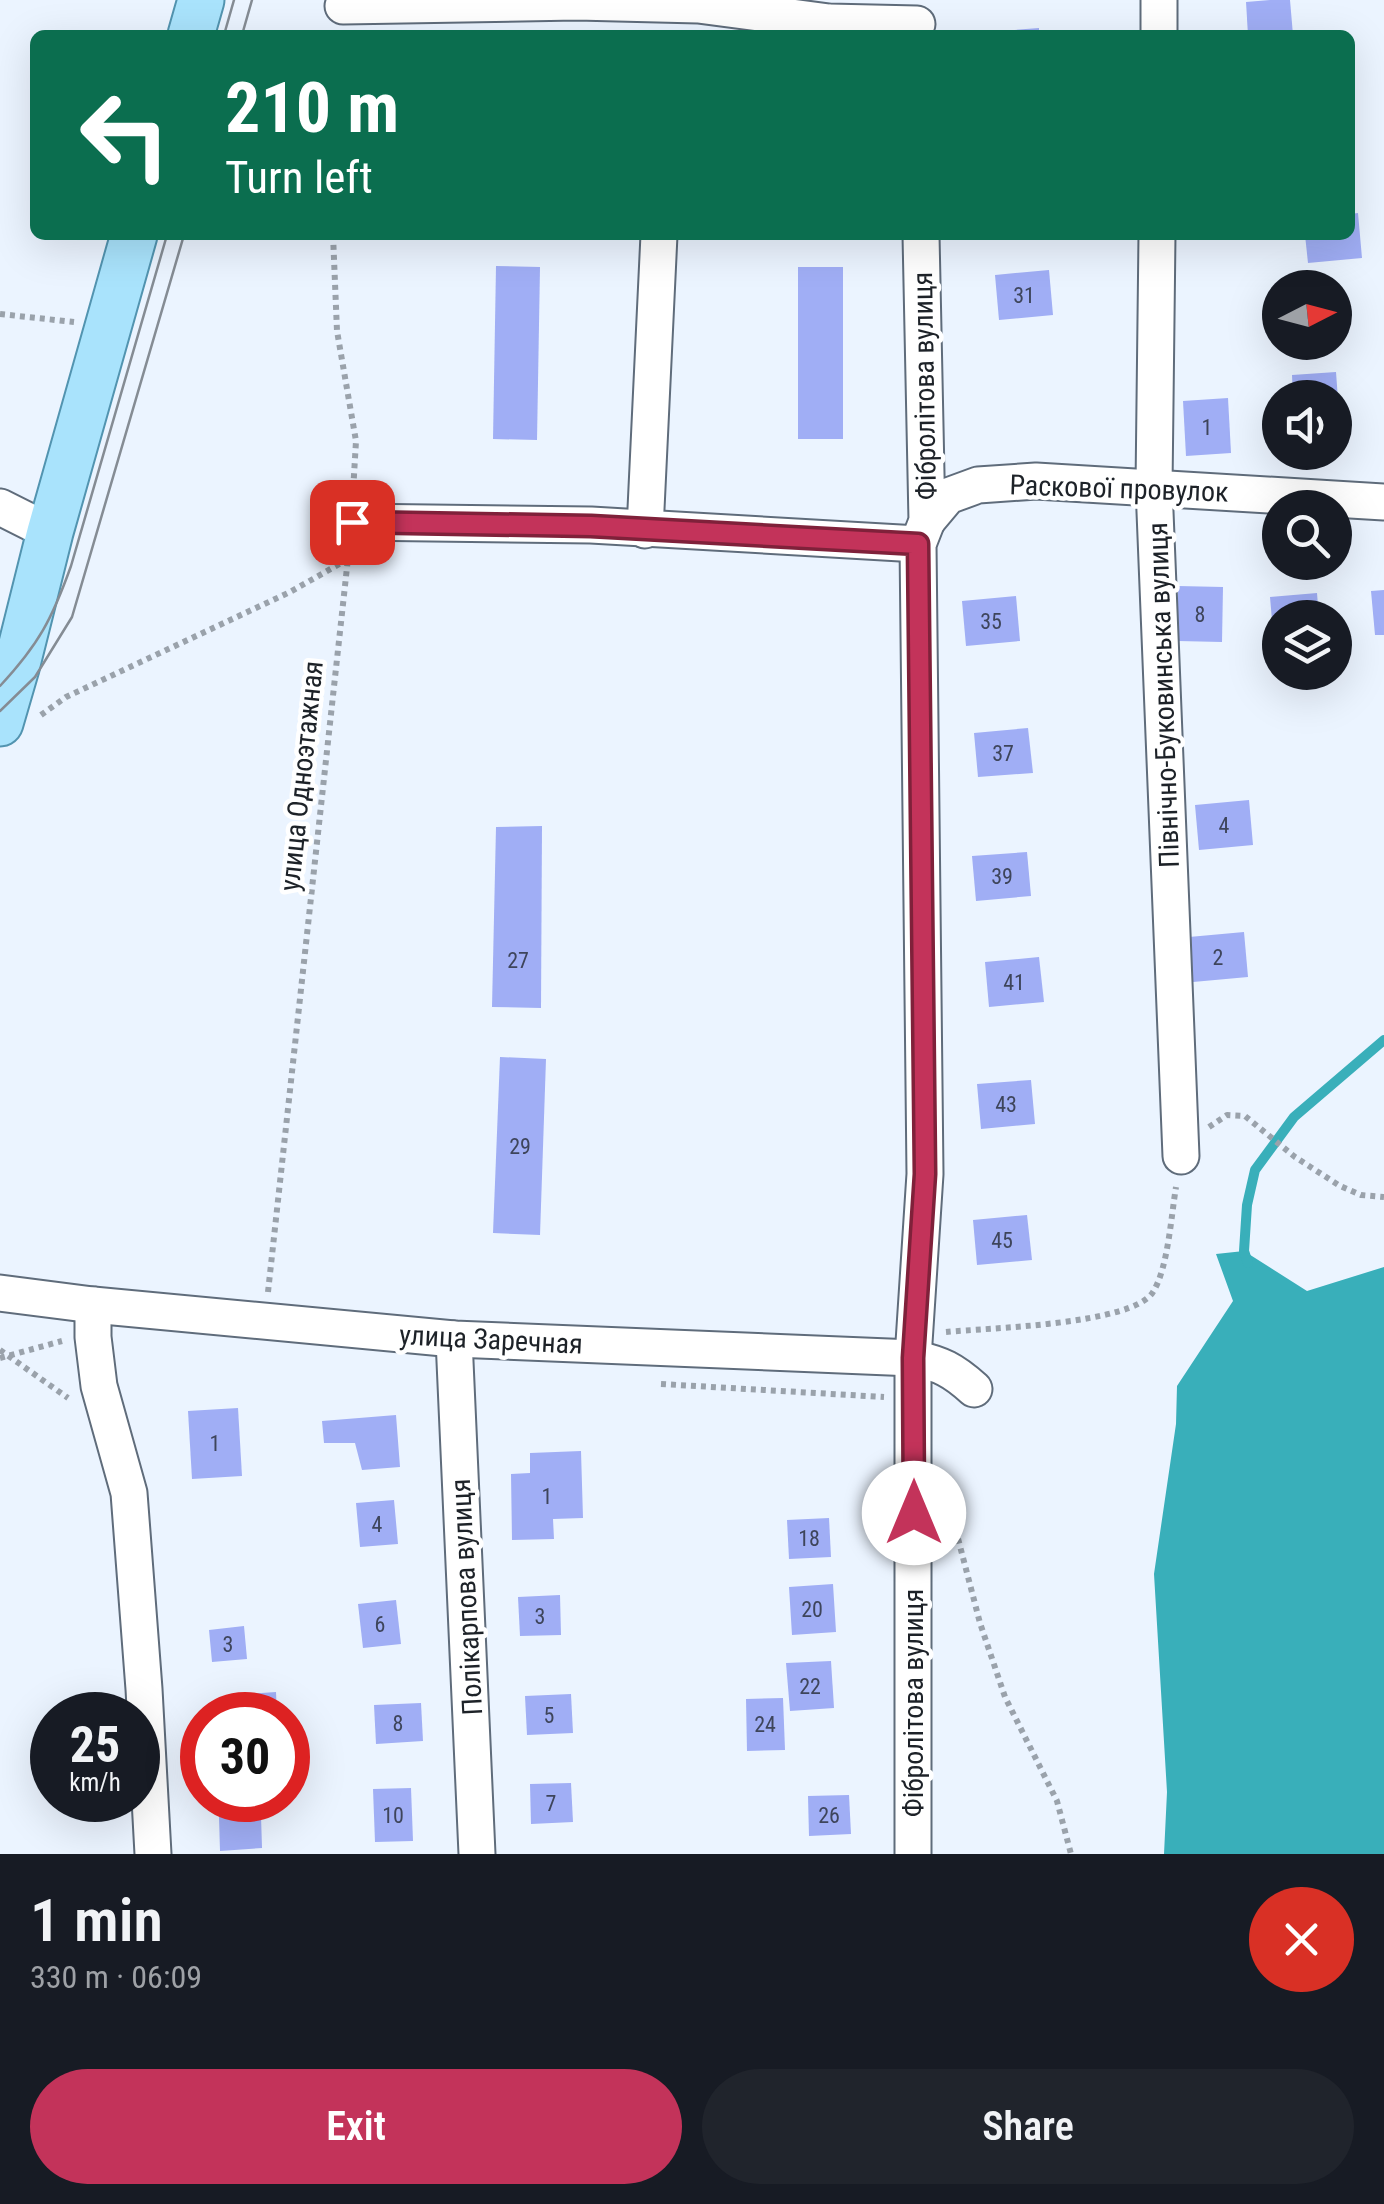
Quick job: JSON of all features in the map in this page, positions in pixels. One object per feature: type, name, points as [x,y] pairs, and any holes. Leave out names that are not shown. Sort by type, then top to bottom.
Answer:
[{"type":"main road","points":[[192,30],[200,0]]},
{"type":"main road","points":[[15,723],[16,668],[133,240]]},
{"type":"street","points":[[1158,30],[1159,0]]},
{"type":"street","points":[[343,6],[558,2],[647,13],[698,4],[829,22],[917,20]]},
{"type":"street","points":[[645,530],[659,240]]},
{"type":"street","name":"Фібролітова вулиця","points":[[913,1854],[914,1346],[925,1174],[921,240]]},
{"type":"street","name":"Північно-Буковинська вулиця","points":[[1156,240],[1154,487],[1181,1156]]},
{"type":"street","name":"Раскової провулок","points":[[922,532],[948,496],[978,485],[1036,481],[1384,502]]},
{"type":"street","points":[[0,507],[50,532]]},
{"type":"street","points":[[352,522],[922,532]]},
{"type":"street","name":"улица Заречная","points":[[0,1293],[94,1306],[454,1339],[914,1346],[974,1389]]},
{"type":"street","points":[[94,1306],[99,1386],[129,1493],[153,1854]]},
{"type":"street","name":"Полікарпова вулиця","points":[[454,1339],[477,1854]]},
{"type":"path","name":"улица Одноэтажная","points":[[264,1321],[352,522],[356,441],[337,330],[333,240]]},
{"type":"path","points":[[0,314],[76,322]]},
{"type":"path","points":[[15,723],[290,592],[348,560],[394,523]]},
{"type":"path","points":[[914,1346],[1081,1321],[1134,1306],[1151,1296],[1161,1275],[1181,1156],[1227,1115],[1245,1116],[1295,1157],[1340,1186],[1361,1195],[1384,1196]]},
{"type":"path","points":[[0,1350],[110,1428]]},
{"type":"path","points":[[945,1487],[980,1623],[1005,1697],[1057,1801],[1072,1854]]},
{"type":"water","points":[[1244,1251],[1307,1291],[1384,1267],[1384,1854],[1164,1854],[1167,1792],[1154,1574],[1176,1424],[1177,1386],[1233,1301],[1216,1254]]},
{"type":"building","points":[[1290,0],[1293,30],[1248,30],[1246,2]]},
{"type":"building","points":[[1358,213],[1362,258],[1308,263],[1306,240],[1355,240]]},
{"type":"building","points":[[496,266],[540,267],[537,440],[493,439]]},
{"type":"building","points":[[798,267],[843,267],[843,439],[798,439]]},
{"type":"building","points":[[1049,270],[1053,315],[999,320],[995,275]]},
{"type":"building","points":[[1336,372],[1337,380],[1292,380],[1292,375]]},
{"type":"building","points":[[1228,398],[1231,453],[1186,456],[1183,401]]},
{"type":"building","points":[[1178,586],[1223,587],[1222,642],[1178,641]]},
{"type":"building","points":[[1384,590],[1384,635],[1375,635],[1371,591]]},
{"type":"building","points":[[1317,593],[1318,600],[1270,600],[1270,597]]},
{"type":"building","points":[[1016,596],[1020,641],[966,646],[962,601]]},
{"type":"building","points":[[1028,728],[1033,773],[978,777],[974,733]]},
{"type":"building","points":[[1249,800],[1253,845],[1199,850],[1195,805]]},
{"type":"building","points":[[542,826],[541,1008],[492,1007],[496,827]]},
{"type":"building","points":[[1027,852],[1031,896],[976,901],[972,856]]},
{"type":"building","points":[[1244,932],[1248,977],[1193,982],[1189,937]]},
{"type":"building","points":[[1039,957],[1044,1002],[989,1007],[985,962]]},
{"type":"building","points":[[500,1057],[546,1059],[540,1235],[493,1233]]},
{"type":"building","points":[[1031,1080],[1035,1124],[981,1129],[977,1084]]},
{"type":"building","points":[[1027,1215],[1032,1260],[977,1265],[973,1220]]},
{"type":"building","points":[[238,1408],[242,1476],[192,1479],[188,1411]]},
{"type":"building","points":[[396,1415],[400,1467],[362,1470],[355,1443],[324,1443],[322,1421]]},
{"type":"building","points":[[581,1451],[583,1518],[553,1519],[554,1539],[512,1540],[511,1474],[530,1473],[530,1453]]},
{"type":"building","points":[[394,1500],[398,1544],[360,1547],[356,1503]]},
{"type":"building","points":[[829,1518],[831,1557],[789,1559],[787,1520]]},
{"type":"building","points":[[833,1584],[836,1632],[792,1635],[789,1587]]},
{"type":"building","points":[[560,1595],[561,1635],[520,1636],[518,1597]]},
{"type":"building","points":[[396,1600],[401,1644],[363,1648],[358,1604]]},
{"type":"building","points":[[244,1626],[247,1659],[212,1662],[209,1630]]},
{"type":"building","points":[[831,1661],[834,1708],[790,1711],[786,1663]]},
{"type":"building","points":[[571,1694],[573,1733],[527,1735],[525,1696]]},
{"type":"building","points":[[783,1698],[785,1750],[747,1751],[746,1699]]},
{"type":"building","points":[[421,1703],[423,1741],[376,1744],[374,1705]]},
{"type":"building","points":[[571,1783],[573,1822],[531,1824],[530,1784]]},
{"type":"building","points":[[411,1788],[413,1841],[375,1842],[373,1789]]},
{"type":"building","points":[[849,1795],[851,1834],[809,1836],[808,1796]]},
{"type":"building","points":[[219,1822],[261,1822],[262,1848],[220,1851]]},
{"type":"waterway","points":[[1248,1263],[1244,1251],[1247,1205],[1255,1170],[1294,1117],[1384,1040]]},
{"type":"tram line","points":[[225,30],[234,0]]},
{"type":"tram line","points":[[243,30],[252,0]]},
{"type":"tram line","points":[[0,686],[43,630],[71,566],[166,240]]},
{"type":"tram line","points":[[0,711],[35,677],[72,617],[183,240]]},
{"type":"route","points":[[352,522],[591,526],[918,544],[925,1174],[913,1358],[914,1513]]}]
